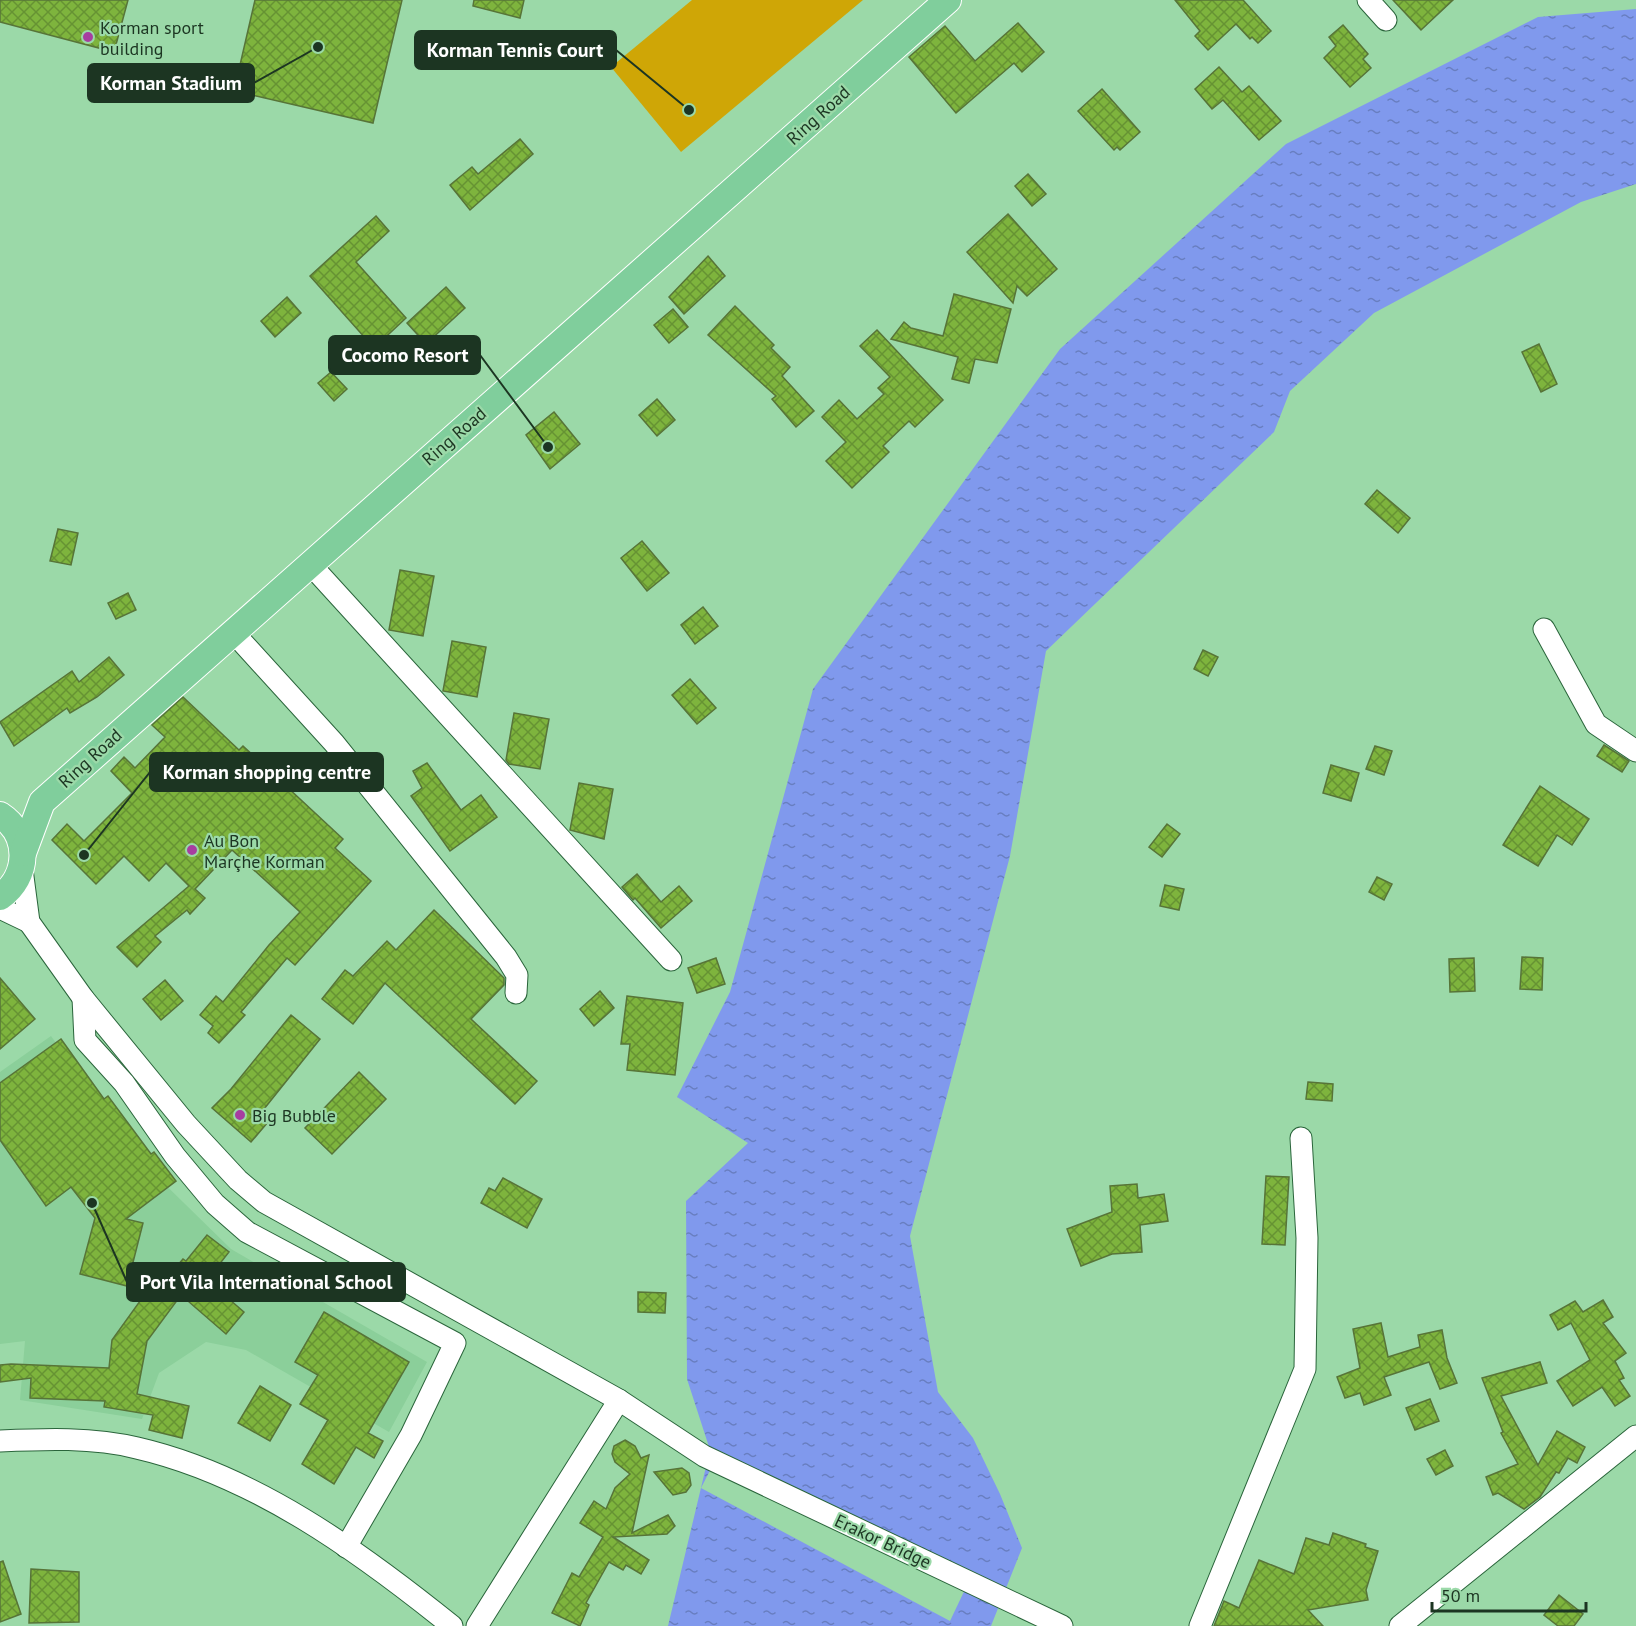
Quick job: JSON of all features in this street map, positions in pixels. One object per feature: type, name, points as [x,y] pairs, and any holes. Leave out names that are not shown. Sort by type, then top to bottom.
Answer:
[{"type":"main road","name":"Ring Road","points":[[0,897],[14,885],[42,802],[232,631],[948,0]]},
{"type":"main road","name":"Ring Road","points":[[0,809],[42,802]]},
{"type":"main road","points":[[0,815],[13,826],[22,861]]},
{"type":"street","points":[[1368,0],[1386,20]]},
{"type":"street","points":[[310,564],[671,960]]},
{"type":"street","points":[[1544,628],[1596,724],[1636,751]]},
{"type":"street","points":[[232,631],[334,743],[506,957],[517,975],[516,993]]},
{"type":"street","points":[[22,861],[29,922]]},
{"type":"street","points":[[0,908],[29,922]]},
{"type":"street","name":"Erakor Bridge","points":[[29,922],[83,998],[153,1085],[238,1180],[269,1205],[619,1400],[704,1456],[1062,1626]]},
{"type":"street","points":[[83,998],[85,1040],[124,1083],[215,1204],[247,1232],[454,1343],[411,1435],[346,1547]]},
{"type":"street","points":[[1200,1626],[1305,1369],[1307,1238],[1301,1137]]},
{"type":"street","points":[[188,1171],[211,1151]]},
{"type":"street","points":[[247,1232],[269,1205]]},
{"type":"street","points":[[304,1264],[319,1234]]},
{"type":"street","points":[[361,1293],[365,1259]]},
{"type":"street","points":[[433,1331],[451,1306]]},
{"type":"street","points":[[477,1626],[619,1400]]},
{"type":"street","points":[[1400,1626],[1636,1436]]},
{"type":"street","points":[[0,1441],[72,1440],[134,1447],[173,1457],[221,1477],[273,1503],[346,1547],[413,1594],[452,1626]]},
{"type":"shaded area","points":[[692,0],[863,0],[681,152],[611,67]]},
{"type":"shaded area","points":[[51,1036],[138,1158],[231,1249],[427,1362],[389,1432],[246,1350],[206,1342],[159,1373],[142,1419],[20,1400],[25,1341],[0,1344],[0,1072]]},
{"type":"water","points":[[1636,9],[1636,184],[1581,202],[1374,313],[1290,391],[1274,432],[1046,651],[1010,856],[910,1236],[938,1392],[973,1438],[1000,1494],[1022,1548],[991,1626],[668,1626],[710,1450],[687,1379],[686,1201],[748,1143],[677,1097],[730,992],[813,689],[1060,349],[1286,144],[1538,17]]},
{"type":"pier","points":[[720,1451],[969,1581],[950,1621],[701,1488]]},
{"type":"building","name":"Korman sport building","points":[[0,0],[128,0],[114,52],[0,22]]},
{"type":"building","points":[[255,0],[402,0],[373,123],[234,91]]},
{"type":"building","points":[[474,0],[524,0],[520,18],[473,6]]},
{"type":"building","points":[[1175,0],[1243,0],[1271,31],[1258,43],[1252,37],[1250,39],[1236,24],[1208,50],[1195,36],[1200,31]]},
{"type":"building","points":[[1393,0],[1453,0],[1421,30]]},
{"type":"building","points":[[1018,23],[1044,52],[1022,72],[1014,63],[956,113],[909,57],[945,26],[975,61]]},
{"type":"building","points":[[1343,25],[1368,54],[1363,59],[1371,68],[1350,87],[1324,58],[1336,46],[1329,37]]},
{"type":"building","points":[[1219,67],[1242,92],[1249,86],[1281,121],[1259,140],[1223,100],[1212,109],[1195,89]]},
{"type":"building","points":[[1102,89],[1140,132],[1120,150],[1117,147],[1114,150],[1078,111]]},
{"type":"building","points":[[520,139],[533,154],[470,210],[450,185],[472,167],[478,174]]},
{"type":"building","points":[[1028,174],[1046,194],[1032,206],[1015,186]]},
{"type":"building","points":[[1008,214],[1057,269],[1027,296],[1017,286],[1013,303],[967,252]]},
{"type":"building","points":[[376,216],[389,231],[356,262],[406,318],[374,348],[310,276]]},
{"type":"building","points":[[708,256],[725,276],[684,314],[669,297]]},
{"type":"building","points":[[446,287],[465,308],[426,344],[407,323]]},
{"type":"building","points":[[954,294],[1011,309],[997,363],[975,359],[969,383],[952,379],[958,357],[891,339],[904,322],[911,328],[943,336]]},
{"type":"building","points":[[287,297],[301,313],[275,337],[261,321]]},
{"type":"building","points":[[735,306],[774,345],[771,348],[790,367],[782,376],[814,411],[796,427],[772,399],[776,396],[708,335]]},
{"type":"building","points":[[673,309],[688,327],[669,343],[654,325]]},
{"type":"building","points":[[877,330],[943,400],[915,427],[909,421],[883,446],[889,452],[852,488],[826,461],[846,442],[822,417],[839,400],[857,419],[884,394],[878,388],[890,377],[860,346]]},
{"type":"building","points":[[1539,344],[1557,384],[1541,392],[1522,352]]},
{"type":"building","points":[[331,372],[347,389],[334,401],[318,383]]},
{"type":"building","points":[[657,399],[675,420],[657,436],[639,415]]},
{"type":"building","points":[[554,412],[580,444],[550,469],[526,435]]},
{"type":"building","points":[[1377,490],[1410,518],[1398,533],[1365,504]]},
{"type":"building","points":[[58,529],[78,533],[71,565],[50,561]]},
{"type":"building","points":[[642,541],[669,573],[647,591],[621,558]]},
{"type":"building","points":[[400,570],[434,576],[423,636],[389,630]]},
{"type":"building","points":[[128,593],[136,610],[116,619],[108,603]]},
{"type":"building","points":[[703,607],[718,626],[695,644],[681,625]]},
{"type":"building","points":[[452,641],[486,647],[477,697],[443,691]]},
{"type":"building","points":[[1203,650],[1218,657],[1208,676],[1194,669]]},
{"type":"building","points":[[109,657],[124,675],[97,697],[70,713],[67,708],[14,746],[0,722],[72,671],[79,682]]},
{"type":"building","points":[[690,679],[716,708],[697,724],[672,695]]},
{"type":"building","points":[[183,697],[239,750],[243,746],[343,839],[335,848],[371,881],[295,965],[287,958],[241,1012],[245,1015],[219,1043],[208,1033],[213,1026],[200,1015],[216,996],[223,1002],[269,945],[300,912],[232,850],[195,889],[205,898],[190,914],[187,910],[155,936],[161,942],[137,967],[117,947],[189,886],[166,863],[149,881],[124,856],[96,884],[52,840],[67,824],[84,841],[132,793],[111,771],[124,757],[135,768],[165,737],[152,725]]},
{"type":"building","points":[[514,713],[549,719],[540,769],[509,764],[506,760]]},
{"type":"building","points":[[1604,745],[1629,761],[1622,772],[1597,756]]},
{"type":"building","points":[[1375,746],[1392,751],[1384,775],[1366,769]]},
{"type":"building","points":[[427,763],[461,810],[481,795],[497,817],[450,851],[411,796],[422,788],[413,771]]},
{"type":"building","points":[[1331,765],[1359,773],[1351,801],[1323,793]]},
{"type":"building","points":[[579,783],[613,789],[604,839],[570,830]]},
{"type":"building","points":[[1540,786],[1589,819],[1572,845],[1557,835],[1538,866],[1503,845]]},
{"type":"building","points":[[1167,824],[1180,834],[1162,857],[1149,847]]},
{"type":"building","points":[[637,874],[661,902],[679,886],[692,901],[661,928],[635,898],[633,900],[622,887]]},
{"type":"building","points":[[1377,877],[1392,884],[1384,900],[1369,892]]},
{"type":"building","points":[[1165,885],[1184,889],[1179,910],[1160,906]]},
{"type":"building","points":[[434,910],[504,978],[504,985],[471,1019],[537,1081],[515,1104],[385,983],[353,1024],[322,999],[345,970],[353,976],[387,941],[396,950]]},
{"type":"building","points":[[1522,957],[1543,958],[1542,990],[1520,989]]},
{"type":"building","points":[[716,958],[725,984],[697,993],[688,968]]},
{"type":"building","points":[[1474,958],[1475,991],[1450,992],[1449,959]]},
{"type":"building","points":[[0,978],[35,1019],[0,1049]]},
{"type":"building","points":[[165,980],[183,1001],[161,1020],[143,999]]},
{"type":"building","points":[[600,991],[614,1008],[594,1026],[580,1009]]},
{"type":"building","points":[[627,996],[683,1003],[675,1075],[627,1070],[630,1044],[621,1044]]},
{"type":"building","points":[[291,1015],[320,1039],[260,1114],[268,1122],[251,1142],[212,1108],[231,1089]]},
{"type":"building","points":[[61,1039],[104,1099],[108,1096],[151,1154],[154,1152],[176,1181],[126,1219],[143,1223],[127,1286],[80,1274],[95,1218],[71,1187],[46,1206],[0,1140],[0,1083]]},
{"type":"building","points":[[359,1072],[386,1099],[332,1154],[305,1128]]},
{"type":"building","points":[[1308,1082],[1333,1084],[1332,1101],[1306,1099]]},
{"type":"building","points":[[1266,1176],[1289,1177],[1285,1245],[1262,1244]]},
{"type":"building","points":[[503,1178],[542,1199],[527,1228],[481,1203],[489,1188],[495,1191]]},
{"type":"building","points":[[1137,1184],[1138,1198],[1164,1194],[1168,1221],[1140,1225],[1142,1252],[1112,1254],[1081,1266],[1067,1229],[1112,1212],[1110,1186]]},
{"type":"building","points":[[207,1235],[229,1252],[207,1280],[244,1312],[226,1334],[181,1295],[147,1341],[137,1394],[189,1406],[182,1438],[149,1430],[153,1415],[104,1407],[105,1401],[30,1398],[31,1378],[0,1382],[0,1365],[109,1368],[112,1340],[158,1276],[164,1281],[183,1259],[186,1261]]},
{"type":"building","points":[[638,1292],[666,1293],[665,1313],[638,1312]]},
{"type":"building","points":[[1603,1300],[1613,1317],[1603,1323],[1626,1353],[1615,1361],[1624,1378],[1619,1380],[1630,1396],[1615,1406],[1602,1387],[1573,1406],[1557,1381],[1590,1360],[1571,1323],[1558,1330],[1550,1315],[1575,1301],[1583,1312]]},
{"type":"building","points":[[324,1312],[409,1362],[368,1433],[383,1441],[374,1458],[356,1447],[334,1484],[302,1464],[328,1420],[300,1404],[318,1375],[295,1362]]},
{"type":"building","points":[[1381,1323],[1388,1357],[1420,1347],[1418,1335],[1442,1330],[1447,1358],[1457,1383],[1440,1389],[1429,1362],[1384,1377],[1391,1395],[1364,1405],[1360,1393],[1345,1398],[1337,1377],[1360,1368],[1353,1329]]},
{"type":"building","points":[[1540,1362],[1547,1383],[1501,1396],[1538,1465],[1557,1431],[1585,1447],[1577,1463],[1568,1458],[1540,1497],[1524,1509],[1498,1493],[1493,1495],[1486,1477],[1518,1464],[1501,1433],[1503,1432],[1482,1378]]},
{"type":"building","points":[[260,1386],[291,1405],[270,1441],[238,1423]]},
{"type":"building","points":[[1430,1399],[1439,1421],[1415,1430],[1406,1408]]},
{"type":"building","points":[[625,1440],[635,1446],[641,1458],[649,1455],[632,1533],[668,1515],[675,1526],[667,1534],[613,1537],[649,1560],[641,1574],[626,1565],[623,1570],[609,1562],[586,1603],[589,1605],[580,1626],[552,1613],[572,1573],[579,1577],[603,1537],[580,1523],[594,1501],[606,1509],[615,1488],[630,1474],[615,1462],[612,1454],[614,1446]]},
{"type":"building","points":[[1445,1450],[1453,1466],[1436,1475],[1427,1459]]},
{"type":"building","points":[[682,1468],[689,1473],[691,1485],[686,1492],[673,1495],[654,1472]]},
{"type":"building","points":[[1333,1533],[1366,1544],[1365,1547],[1378,1551],[1366,1590],[1368,1600],[1308,1610],[1323,1626],[1214,1626],[1224,1601],[1239,1608],[1259,1560],[1294,1574],[1306,1538],[1329,1545]]},
{"type":"building","points":[[3,1561],[21,1614],[0,1622],[0,1562]]},
{"type":"building","points":[[31,1569],[79,1572],[79,1622],[29,1623]]},
{"type":"building","points":[[1559,1595],[1583,1614],[1574,1626],[1558,1626],[1544,1615]]},
{"type":"place","name":"Korman sport building","points":[[88,37]]},
{"type":"place","name":"Korman Stadium","points":[[318,47]]},
{"type":"place","name":"Korman Tennis Court","points":[[689,110]]},
{"type":"place","name":"Cocomo Resort","points":[[548,447]]},
{"type":"place","name":"Au Bon Marçhe Korman","points":[[192,850]]},
{"type":"place","name":"Korman shopping centre","points":[[84,855]]},
{"type":"place","name":"Big Bubble","points":[[240,1115]]},
{"type":"place","name":"Port Vila International School","points":[[92,1203]]}]
